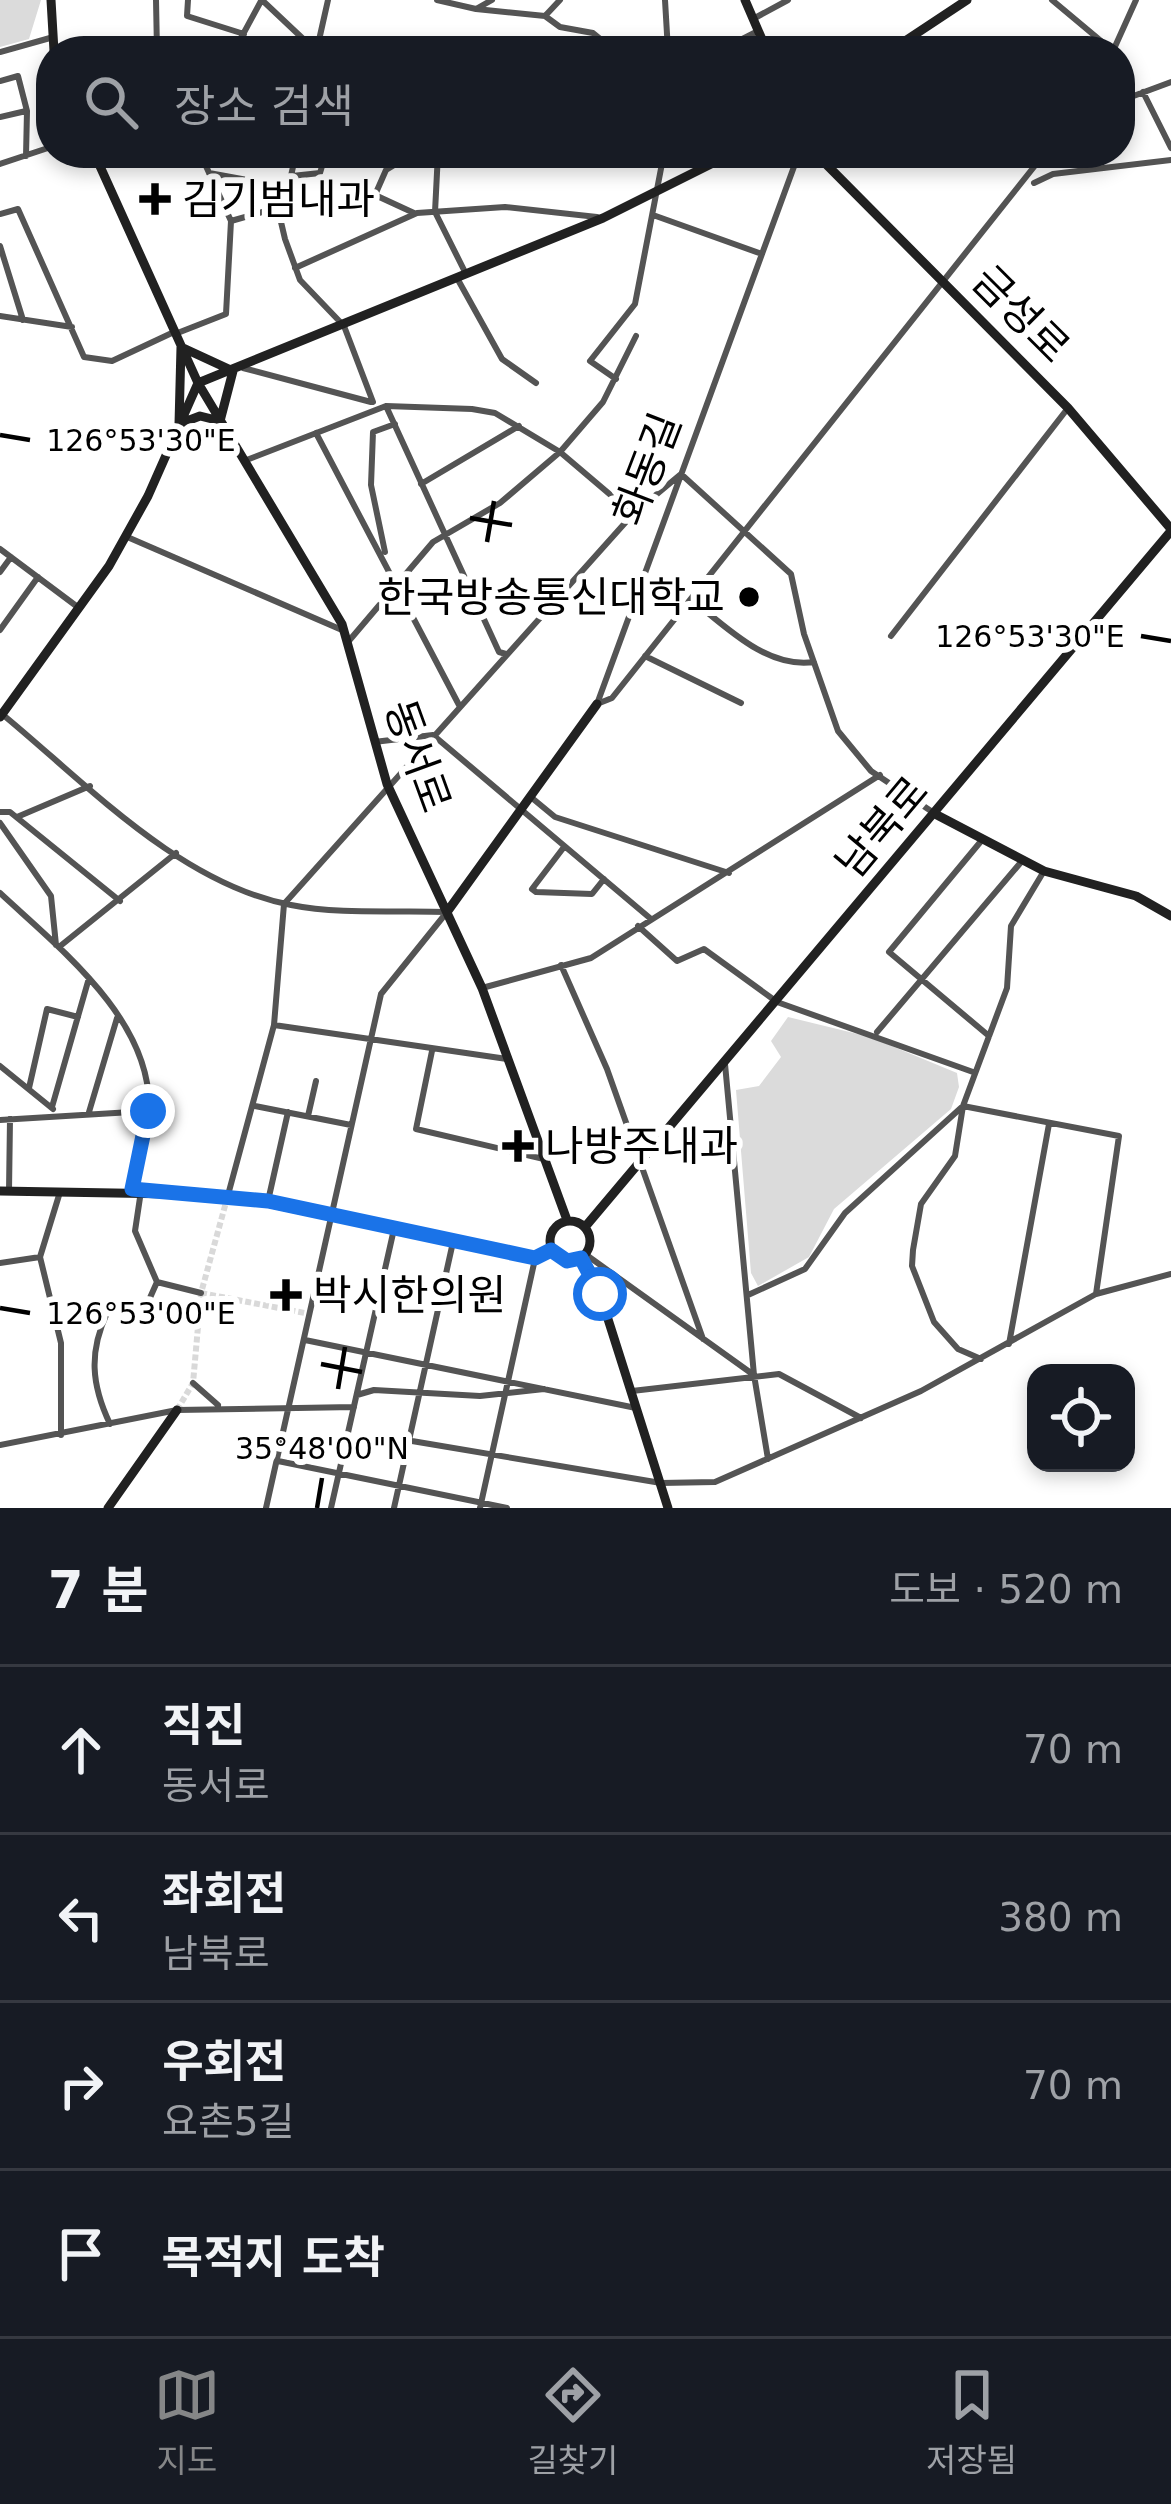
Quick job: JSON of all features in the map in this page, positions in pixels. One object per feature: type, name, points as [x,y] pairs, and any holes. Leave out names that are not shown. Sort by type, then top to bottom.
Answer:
[{"type":"main road","points":[[50,36],[51,0]]},
{"type":"main road","points":[[913,36],[968,0]]},
{"type":"main road","points":[[750,7],[760,36]]},
{"type":"main road","name":"동서로","points":[[101,168],[198,383],[346,637],[387,784],[482,988],[567,1220]]},
{"type":"main road","points":[[1,714],[80,608],[125,536],[198,383],[604,218],[704,168]]},
{"type":"main road","name":"금성로","points":[[830,168],[1068,408],[1171,530]]},
{"type":"main road","points":[[179,424],[181,347],[238,370]]},
{"type":"main road","points":[[179,424],[200,416],[220,421],[238,370]]},
{"type":"main road","name":"남북로","points":[[585,1227],[937,814],[1171,530]]},
{"type":"main road","name":"화동길","points":[[447,912],[597,704]]},
{"type":"main road","points":[[937,814],[1044,871],[1136,896],[1171,916]]},
{"type":"main road","points":[[5,1191],[136,1189],[228,1195],[535,1258],[551,1250]]},
{"type":"main road","points":[[567,1220],[585,1227],[590,1240],[583,1256],[567,1261],[551,1250],[552,1231],[567,1220]]},
{"type":"main road","points":[[583,1256],[594,1275],[668,1508]]},
{"type":"main road","points":[[108,1508],[177,1410]]},
{"type":"street","points":[[156,0],[157,36]]},
{"type":"street","points":[[188,0],[187,16],[244,34],[262,0],[300,36]]},
{"type":"street","points":[[320,36],[328,0]]},
{"type":"street","points":[[476,9],[491,0]]},
{"type":"street","points":[[545,16],[560,0]]},
{"type":"street","points":[[665,0],[667,36]]},
{"type":"street","points":[[750,7],[788,0]]},
{"type":"street","points":[[1052,0],[1095,36]]},
{"type":"street","points":[[1120,36],[1136,0]]},
{"type":"street","points":[[442,1],[545,16],[560,27],[599,36]]},
{"type":"street","points":[[748,36],[758,31]]},
{"type":"street","points":[[0,52],[36,42]]},
{"type":"street","points":[[0,80],[18,76],[27,111],[26,155]]},
{"type":"street","points":[[1135,95],[1171,82]]},
{"type":"street","points":[[1143,92],[1171,148]]},
{"type":"street","points":[[0,117],[27,111]]},
{"type":"street","points":[[0,164],[36,152]]},
{"type":"street","points":[[1135,164],[1171,160]]},
{"type":"street","points":[[0,214],[18,209],[84,356],[112,361],[226,314],[231,221],[207,168]]},
{"type":"street","points":[[293,168],[281,222],[295,268],[310,295],[344,326],[373,402]]},
{"type":"street","points":[[292,176],[321,168]]},
{"type":"street","points":[[389,168],[375,195],[380,202],[417,213],[505,207],[604,218]]},
{"type":"street","points":[[437,168],[435,212],[462,277],[502,359],[536,383]]},
{"type":"street","points":[[616,379],[590,361],[635,304],[661,168]]},
{"type":"street","name":"화동길","points":[[597,704],[794,168]]},
{"type":"street","points":[[597,704],[612,698],[1033,168]]},
{"type":"street","points":[[1034,182],[1053,174],[1104,168]]},
{"type":"street","points":[[209,173],[258,182],[284,206]]},
{"type":"street","points":[[231,221],[284,206]]},
{"type":"street","points":[[295,268],[417,213]]},
{"type":"street","points":[[653,215],[762,254]]},
{"type":"street","points":[[0,246],[23,320]]},
{"type":"street","points":[[0,316],[72,327]]},
{"type":"street","points":[[125,536],[346,637],[399,587],[443,534],[500,503],[560,452],[616,379],[636,336]]},
{"type":"street","points":[[238,370],[386,406],[472,409],[519,426],[560,452],[633,514]]},
{"type":"street","points":[[386,406],[500,652],[506,654]]},
{"type":"street","points":[[244,461],[386,406]]},
{"type":"street","points":[[891,636],[1068,408]]},
{"type":"street","points":[[387,562],[369,452],[373,432],[395,424]]},
{"type":"street","points":[[421,484],[519,426]]},
{"type":"street","points":[[316,433],[459,705]]},
{"type":"street","points":[[228,1195],[274,1025],[284,904],[633,514],[682,474],[791,574],[838,731],[880,775],[937,814]]},
{"type":"street","points":[[0,549],[80,608]]},
{"type":"street","points":[[0,572],[11,557]]},
{"type":"street","points":[[0,630],[38,577]]},
{"type":"street","points":[[691,599],[745,643],[791,666],[814,662]]},
{"type":"street","points":[[645,656],[741,703]]},
{"type":"street","points":[[1,714],[176,853],[230,887],[284,904],[447,912]]},
{"type":"street","points":[[373,742],[433,735],[521,814],[651,919]]},
{"type":"street","points":[[482,988],[590,958],[880,775]]},
{"type":"street","points":[[17,817],[90,786]]},
{"type":"street","points":[[532,798],[554,817],[729,873]]},
{"type":"street","points":[[0,812],[17,817],[120,901]]},
{"type":"street","points":[[0,823],[51,896],[58,946]]},
{"type":"street","points":[[982,840],[889,952],[989,1036]]},
{"type":"street","points":[[564,847],[536,892],[592,894],[604,879]]},
{"type":"street","points":[[58,946],[176,853]]},
{"type":"street","points":[[875,1034],[1022,861]]},
{"type":"street","points":[[982,1360],[944,1339],[912,1266],[921,1204],[955,1156],[962,1106],[1007,988],[1012,926],[1044,871]]},
{"type":"street","points":[[0,893],[88,978],[142,1061],[148,1111],[135,1231],[157,1282],[149,1300],[107,1312],[95,1341],[94,1375],[110,1424]]},
{"type":"street","points":[[266,1508],[381,994],[447,912]]},
{"type":"street","points":[[638,926],[677,962],[704,949],[777,1002],[974,1072]]},
{"type":"street","points":[[561,965],[641,1163],[703,1339]]},
{"type":"street","points":[[52,1107],[88,978]]},
{"type":"street","points":[[29,1088],[47,1010],[78,1017]]},
{"type":"street","points":[[89,1114],[117,1018]]},
{"type":"street","points":[[274,1025],[507,1059]]},
{"type":"street","points":[[433,1049],[416,1129],[544,1159]]},
{"type":"street","points":[[725,1062],[754,1375],[768,1460]]},
{"type":"street","points":[[0,1066],[59,1115]]},
{"type":"street","points":[[0,1079],[14,1078]]},
{"type":"street","points":[[308,1116],[316,1081]]},
{"type":"street","points":[[255,1106],[351,1125]]},
{"type":"street","points":[[748,1295],[805,1269],[845,1213],[962,1106]]},
{"type":"street","points":[[962,1106],[1120,1136],[1096,1294]]},
{"type":"street","points":[[5,1191],[5,1120],[148,1111]]},
{"type":"street","points":[[268,1201],[288,1112]]},
{"type":"street","points":[[1009,1344],[1049,1123]]},
{"type":"street","points":[[60,1190],[40,1257],[61,1343],[61,1435]]},
{"type":"street","points":[[331,1508],[394,1229]]},
{"type":"street","points":[[394,1508],[453,1241]]},
{"type":"street","points":[[583,1256],[754,1375]]},
{"type":"street","points":[[0,1263],[40,1257]]},
{"type":"street","points":[[481,1505],[535,1258]]},
{"type":"street","points":[[412,1441],[661,1483],[715,1482],[982,1360],[1096,1294],[1171,1274]]},
{"type":"street","points":[[157,1282],[201,1293]]},
{"type":"street","points":[[305,1340],[637,1408]]},
{"type":"street","points":[[632,1391],[779,1374],[861,1418]]},
{"type":"street","points":[[194,1384],[221,1407]]},
{"type":"street","points":[[357,1394],[505,1395],[549,1388]]},
{"type":"street","points":[[0,1444],[177,1410],[355,1407]]},
{"type":"street","points":[[278,1461],[507,1508]]},
{"type":"shaded area","points":[[0,0],[41,0],[29,39],[0,47]]},
{"type":"shaded area","points":[[788,1017],[870,1037],[957,1073],[959,1087],[951,1109],[834,1209],[809,1257],[758,1286],[751,1273],[736,1090],[759,1086],[781,1057],[771,1041]]},
{"type":"tunnel","points":[[177,1410],[193,1383],[201,1293],[228,1195]]},
{"type":"tunnel","points":[[201,1293],[310,1314]]},
{"type":"place","name":"김기범내과","points":[[155,199]]},
{"type":"place","name":"한국방송통신대학교","points":[[749,597]]},
{"type":"place","name":"나방주내과","points":[[518,1146]]},
{"type":"place","name":"박시한의원","points":[[286,1295]]},
{"type":"route","points":[[148,1111],[132,1189],[268,1201],[535,1258],[551,1250],[567,1261],[581,1258],[600,1294]]}]
